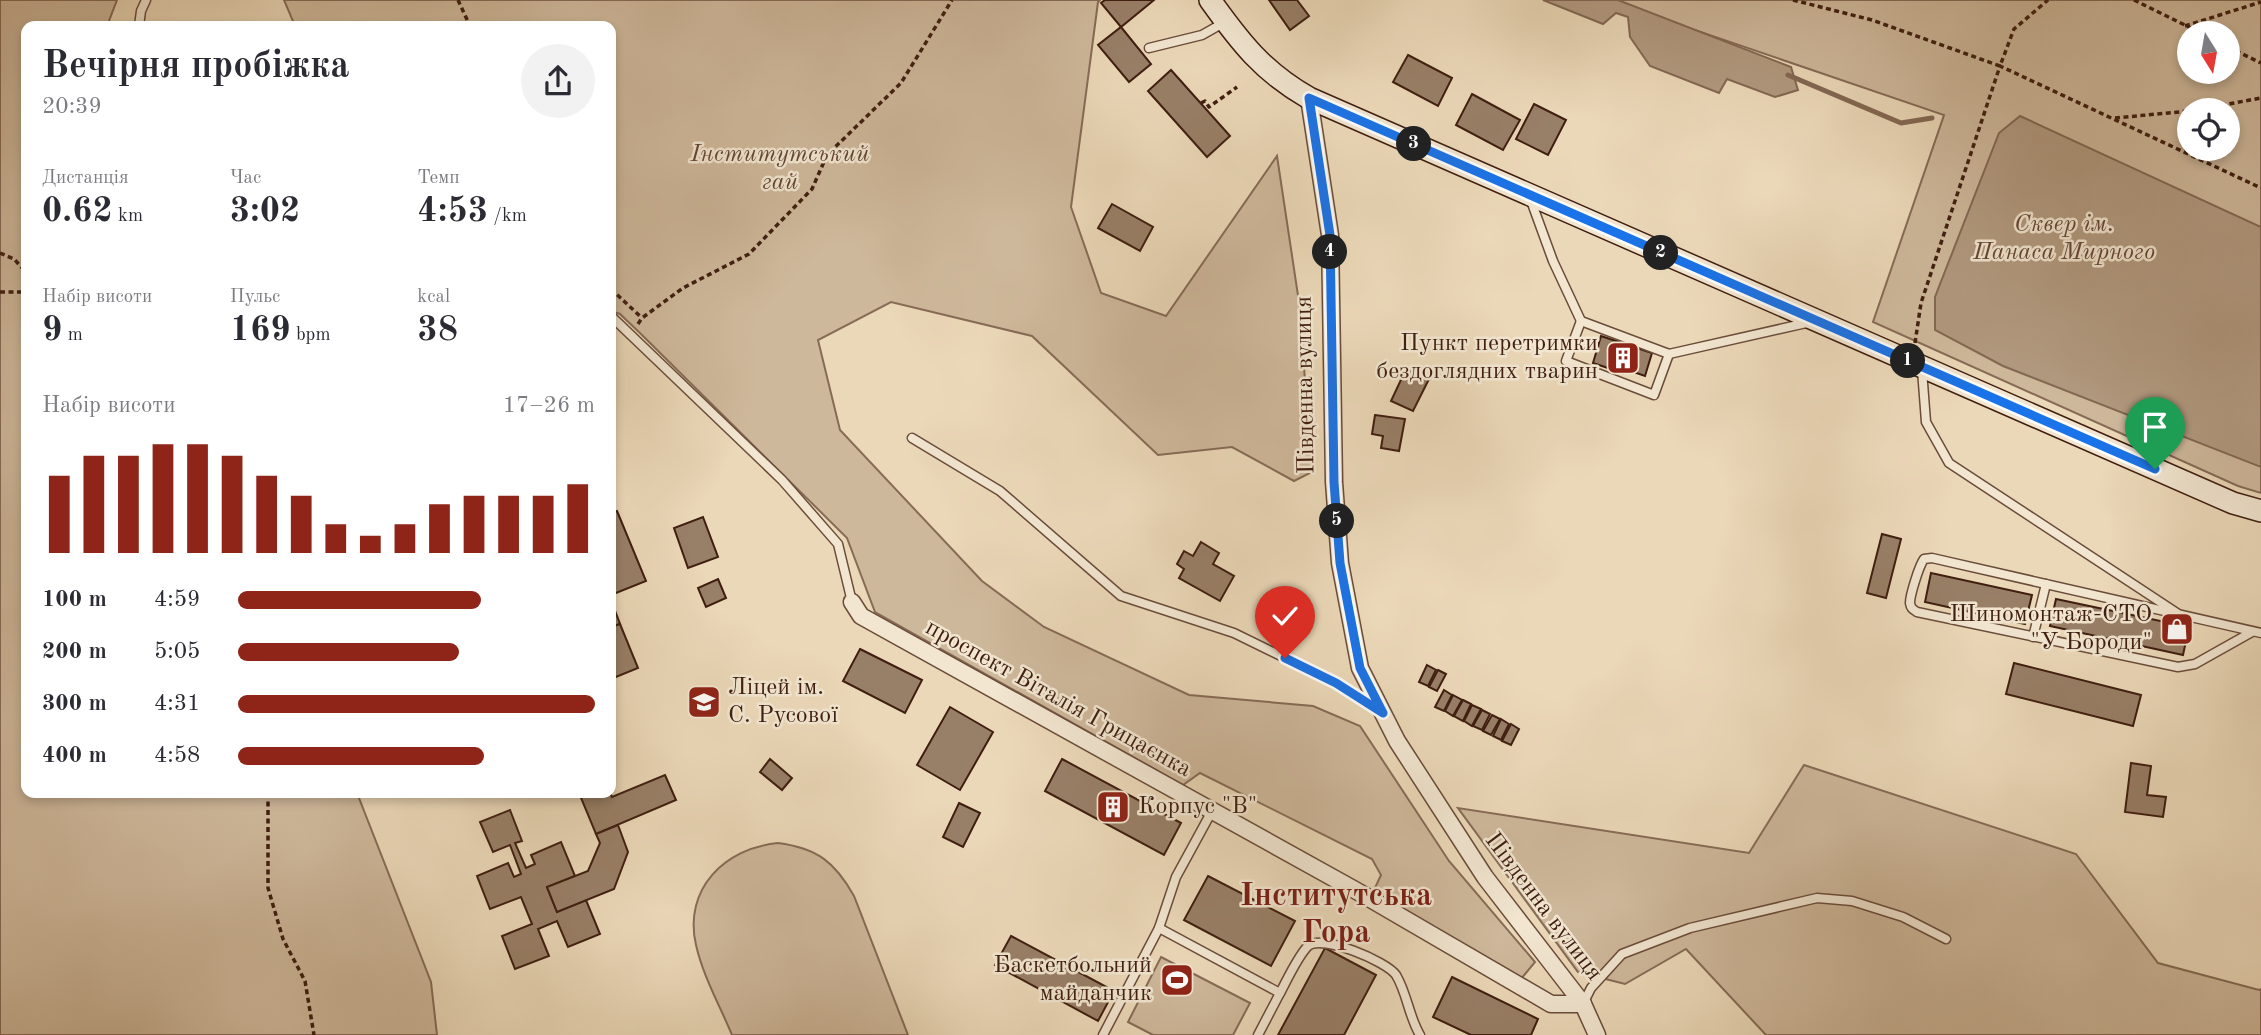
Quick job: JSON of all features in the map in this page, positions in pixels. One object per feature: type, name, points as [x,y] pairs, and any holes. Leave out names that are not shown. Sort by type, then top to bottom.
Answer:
[{"type":"main road","points":[[1210,0],[1225,22],[1264,67],[1284,84],[1309,98],[2233,503],[2261,511]]},
{"type":"street","name":"Південна вулиця","points":[[1309,98],[1330,235],[1334,482],[1340,563],[1360,668],[1397,741],[1485,877],[1583,1004],[1597,1035]]},
{"type":"street","name":"проспект Віталія Грицаєнка","points":[[852,602],[861,616],[1355,890],[1551,1004],[1583,1004]]},
{"type":"lane","points":[[140,21],[146,0]]},
{"type":"lane","points":[[1149,48],[1202,35],[1225,22]]},
{"type":"lane","points":[[1528,195],[1553,261],[1581,321],[1669,354],[1817,321]]},
{"type":"lane","name":"проспект Віталія Грицаєнка","points":[[616,321],[782,480],[838,544],[852,602]]},
{"type":"lane","points":[[1581,321],[1566,361],[1654,395],[1669,354]]},
{"type":"lane","points":[[1917,365],[1926,422],[1949,463],[2179,615]]},
{"type":"lane","points":[[912,438],[1000,491],[1121,596],[1234,633],[1336,683],[1383,713]]},
{"type":"lane","points":[[1933,558],[2256,633],[2195,664],[2178,667],[1917,612],[1912,609],[1910,602],[1920,564],[1924,559],[1933,558]]},
{"type":"lane","points":[[2033,637],[2046,584]]},
{"type":"lane","points":[[1103,1035],[1158,928],[1176,877],[1212,811]]},
{"type":"lane","points":[[1583,1004],[1591,988],[1622,954],[1690,928],[1817,898],[1852,901],[1903,916],[1946,939]]},
{"type":"lane","points":[[1158,928],[1280,993]]},
{"type":"lane","points":[[1258,1035],[1307,947],[1317,942],[1327,942],[1391,968],[1398,978],[1420,1035]]},
{"type":"path","points":[[458,0],[468,21]]},
{"type":"path","points":[[632,335],[642,318],[683,288],[749,254],[812,189],[827,155],[901,83],[952,0]]},
{"type":"path","points":[[1793,0],[1872,20],[2000,66],[2261,188]]},
{"type":"path","points":[[1917,365],[1921,303],[2000,66],[2014,29],[2048,0]]},
{"type":"path","points":[[2134,0],[2177,22]]},
{"type":"path","points":[[2201,21],[2261,2]]},
{"type":"path","points":[[2240,53],[2261,63]]},
{"type":"path","points":[[1201,103],[1205,100],[1209,107],[1237,86]]},
{"type":"path","points":[[2240,102],[2261,98]]},
{"type":"path","points":[[2112,118],[2177,112]]},
{"type":"path","points":[[0,253],[14,259],[21,267]]},
{"type":"path","points":[[0,292],[21,292]]},
{"type":"path","points":[[616,294],[642,318]]},
{"type":"path","points":[[268,798],[268,888],[283,939],[305,981],[314,1035]]},
{"type":"green space","points":[[0,0],[117,0],[109,21],[21,21],[21,798],[359,798],[431,982],[437,1035],[0,1035]]},
{"type":"green space","name":"Інститутський гай","points":[[284,0],[1100,0],[1071,207],[1101,293],[1166,316],[1277,156],[1299,302],[1312,472],[1294,481],[1232,447],[1158,455],[1032,336],[891,302],[818,340],[840,430],[982,581],[1044,627],[1189,695],[1313,706],[1360,726],[1449,861],[1535,962],[1521,979],[1373,892],[1381,875],[1372,859],[1200,773],[1183,785],[875,612],[847,538],[642,335],[616,313],[616,21],[293,21]]},
{"type":"green space","name":"Сквер ім. Панаса Мирного","points":[[1607,0],[2261,0],[2261,493],[2238,486],[1873,322],[1944,115]]},
{"type":"green space","points":[[1804,765],[2076,854],[2158,963],[2261,989],[2261,1035],[1766,1035],[1686,949],[1625,984],[1578,972],[1458,808],[1749,853]]},
{"type":"green space","points":[[778,843],[814,853],[832,866],[847,884],[908,1035],[732,1035],[699,957],[694,925],[696,906],[702,889],[725,863],[741,853]]},
{"type":"green space","name":"Баскетбольний майданчик","points":[[1161,957],[1250,1003],[1233,1035],[1153,1035],[1128,1022]]},
{"type":"shaded area","points":[[1543,0],[1618,0],[1791,67],[1798,90],[1775,97],[1727,79],[1719,93],[1650,66],[1630,37],[1628,17],[1616,13],[1603,24]]},
{"type":"shaded area","points":[[2020,116],[2261,227],[2261,467],[2003,366],[1935,330],[1935,297],[1999,133]]},
{"type":"building","points":[[1105,0],[1154,0],[1121,27],[1101,3]]},
{"type":"building","points":[[1269,0],[1297,0],[1309,16],[1290,30]]},
{"type":"building","points":[[1121,27],[1151,64],[1129,82],[1098,45]]},
{"type":"building","points":[[1408,55],[1452,78],[1438,106],[1393,82]]},
{"type":"building","points":[[1171,70],[1230,136],[1207,157],[1148,91]]},
{"type":"building","points":[[1472,94],[1520,120],[1503,150],[1456,125]]},
{"type":"building","points":[[1534,104],[1566,120],[1548,155],[1516,139]]},
{"type":"building","points":[[1112,204],[1153,227],[1140,251],[1098,228]]},
{"type":"building","name":"Пункт перетримки бездоглядних тварин","points":[[1601,336],[1652,353],[1645,376],[1625,369],[1623,373],[1593,363]]},
{"type":"building","points":[[1406,369],[1429,379],[1413,411],[1391,401]]},
{"type":"building","points":[[1375,415],[1405,419],[1399,451],[1381,448],[1383,436],[1372,434]]},
{"type":"building","points":[[616,511],[646,581],[616,593]]},
{"type":"building","points":[[703,517],[718,557],[688,568],[674,528]]},
{"type":"building","points":[[1882,534],[1901,539],[1886,598],[1867,593]]},
{"type":"building","points":[[1201,542],[1219,553],[1213,564],[1234,576],[1220,601],[1179,578],[1184,569],[1177,564],[1184,551],[1193,556]]},
{"type":"building","points":[[1931,573],[2032,595],[2025,624],[1925,602]]},
{"type":"building","points":[[718,579],[726,598],[706,607],[698,588]]},
{"type":"building","points":[[2056,599],[2189,627],[2183,655],[2050,626]]},
{"type":"building","points":[[620,624],[638,668],[616,677],[616,625]]},
{"type":"building","points":[[860,649],[922,680],[905,713],[843,681]]},
{"type":"building","points":[[2014,663],[2141,695],[2133,726],[2006,694]]},
{"type":"building","points":[[1427,665],[1436,670],[1428,686],[1419,682]]},
{"type":"building","points":[[1438,670],[1446,674],[1437,691],[1429,687]]},
{"type":"building","points":[[1444,690],[1452,695],[1444,711],[1435,707]]},
{"type":"building","points":[[1453,695],[1462,700],[1453,716],[1445,711]]},
{"type":"building","points":[[1463,700],[1471,704],[1463,721],[1454,716]]},
{"type":"building","points":[[1472,705],[1481,709],[1472,726],[1464,721]]},
{"type":"building","points":[[950,707],[993,732],[960,790],[917,765]]},
{"type":"building","points":[[1482,710],[1490,714],[1482,730],[1473,726]]},
{"type":"building","points":[[1492,715],[1500,719],[1491,735],[1483,731]]},
{"type":"building","points":[[1501,719],[1509,724],[1501,740],[1493,736]]},
{"type":"building","points":[[1511,724],[1519,729],[1511,745],[1502,741]]},
{"type":"building","points":[[770,759],[792,778],[782,790],[760,772]]},
{"type":"building","name":"Корпус \"В\"","points":[[1062,759],[1181,823],[1164,855],[1045,791]]},
{"type":"building","points":[[2131,763],[2151,766],[2147,795],[2166,797],[2163,817],[2125,812]]},
{"type":"building","points":[[665,775],[676,800],[596,834],[581,798],[616,798],[616,795]]},
{"type":"building","points":[[959,803],[980,813],[963,847],[943,837]]},
{"type":"building","points":[[510,810],[522,841],[515,843],[526,868],[535,864],[531,855],[561,842],[575,876],[547,887],[557,912],[586,900],[600,934],[568,947],[557,921],[538,929],[549,956],[515,969],[502,936],[532,924],[521,897],[490,909],[477,876],[508,863],[514,877],[521,874],[510,845],[493,852],[480,822]]},
{"type":"building","points":[[618,825],[628,852],[614,889],[557,912],[547,887],[588,871],[600,843],[596,834]]},
{"type":"building","points":[[1208,876],[1295,921],[1271,966],[1184,920]]},
{"type":"building","points":[[1011,936],[1114,991],[1098,1021],[995,965]]},
{"type":"building","points":[[1325,948],[1376,975],[1344,1035],[1278,1035]]},
{"type":"building","points":[[1452,977],[1538,1019],[1531,1035],[1471,1035],[1433,1017]]},
{"type":"waterway","points":[[1788,75],[1901,123],[1932,118]]},
{"type":"place","name":"Пункт перетримки бездоглядних тварин","points":[[1623,358]]},
{"type":"place","name":"Шиномонтаж-СТО \"У Бороди\"","points":[[2177,629]]},
{"type":"place","name":"Ліцей ім. С. Русової","points":[[704,702]]},
{"type":"place","name":"Корпус \"В\"","points":[[1113,807]]},
{"type":"place","name":"Баскетбольний майданчик","points":[[1177,980]]},
{"type":"district","name":"Інститутська Гора","points":[[1336,916]]},
{"type":"route","points":[[1285,658],[1336,683],[1383,713],[1360,668],[1340,563],[1332,424],[1330,235],[1309,98],[2155,469]]}]
